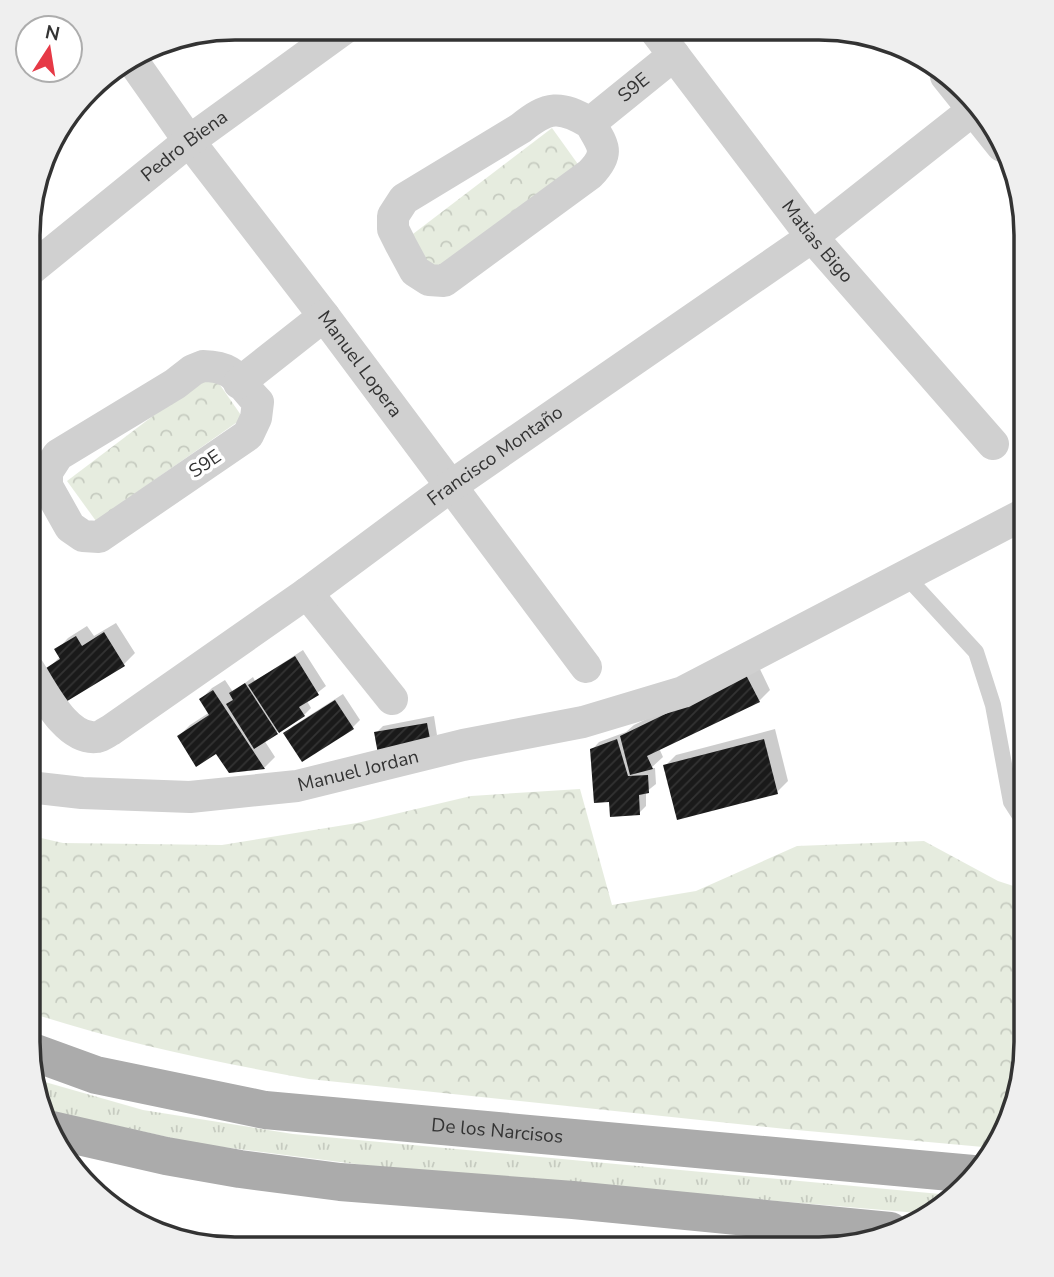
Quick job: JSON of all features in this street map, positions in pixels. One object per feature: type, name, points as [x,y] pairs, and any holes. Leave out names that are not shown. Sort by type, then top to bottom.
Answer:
[{"type":"main road","name":"De los Narcisos","points":[[41,1055],[96,1074],[265,1111],[963,1173]]},
{"type":"main road","points":[[63,1132],[166,1156],[340,1182],[573,1200],[872,1229]]},
{"type":"street","name":"Matias Bigo","points":[[663,40],[812,237],[993,444]]},
{"type":"street","name":"Pedro Biena","points":[[40,262],[189,141],[327,41]]},
{"type":"street","name":"S9E","points":[[590,123],[674,55]]},
{"type":"street","name":"Manuel Lopera","points":[[137,67],[189,141],[324,316],[586,667]]},
{"type":"street","points":[[549,110],[568,111],[590,123],[603,146],[602,162],[579,182],[444,281],[429,280],[415,271],[393,229],[393,216],[404,199],[521,128],[538,114],[549,110]]},
{"type":"street","name":"Francisco Montaño","points":[[40,687],[62,721],[85,736],[99,737],[307,593],[451,486],[812,237],[970,112]]},
{"type":"street","points":[[239,383],[324,316]]},
{"type":"street","name":"S9E","points":[[203,366],[223,367],[234,373],[239,383],[258,402],[256,418],[248,435],[99,537],[83,536],[70,527],[47,486],[47,472],[58,455],[203,366]]},
{"type":"street","name":"Manuel Jordan","points":[[40,788],[82,793],[190,797],[297,786],[463,745],[583,722],[684,692],[1014,519]]},
{"type":"street","points":[[307,593],[392,699]]},
{"type":"lane","points":[[905,575],[975,652],[993,705],[1013,804]]},
{"type":"green space","points":[[552,128],[585,174],[438,277],[409,237]]},
{"type":"green space","points":[[211,372],[243,418],[96,521],[67,481]]},
{"type":"green space","points":[[580,789],[612,905],[696,891],[797,846],[924,841],[998,881],[1013,886],[1013,1055],[1003,1105],[983,1147],[309,1079],[167,1050],[40,1016],[40,838],[63,843],[222,845],[357,823],[471,796]]},
{"type":"green space","points":[[45,1082],[143,1110],[293,1134],[941,1194],[913,1213],[379,1167],[199,1144],[53,1112]]},
{"type":"building","points":[[104,632],[125,666],[64,703],[43,670],[60,659],[54,649],[76,636],[82,646]]},
{"type":"building","points":[[295,656],[319,695],[299,707],[305,716],[279,733],[248,685]]},
{"type":"building","points":[[746,675],[760,702],[647,756],[653,769],[630,775],[620,736]]},
{"type":"building","points":[[245,683],[278,734],[254,749],[226,704],[233,700],[229,693]]},
{"type":"building","points":[[213,690],[265,769],[229,773],[216,754],[196,767],[177,736],[209,715],[199,699]]},
{"type":"building","points":[[335,700],[354,729],[302,762],[283,733]]},
{"type":"building","points":[[427,723],[431,744],[378,754],[374,732]]},
{"type":"building","points":[[617,739],[628,776],[648,775],[649,793],[639,795],[640,815],[610,817],[609,802],[594,803],[590,749]]},
{"type":"building","points":[[764,739],[778,794],[677,820],[663,765]]}]
